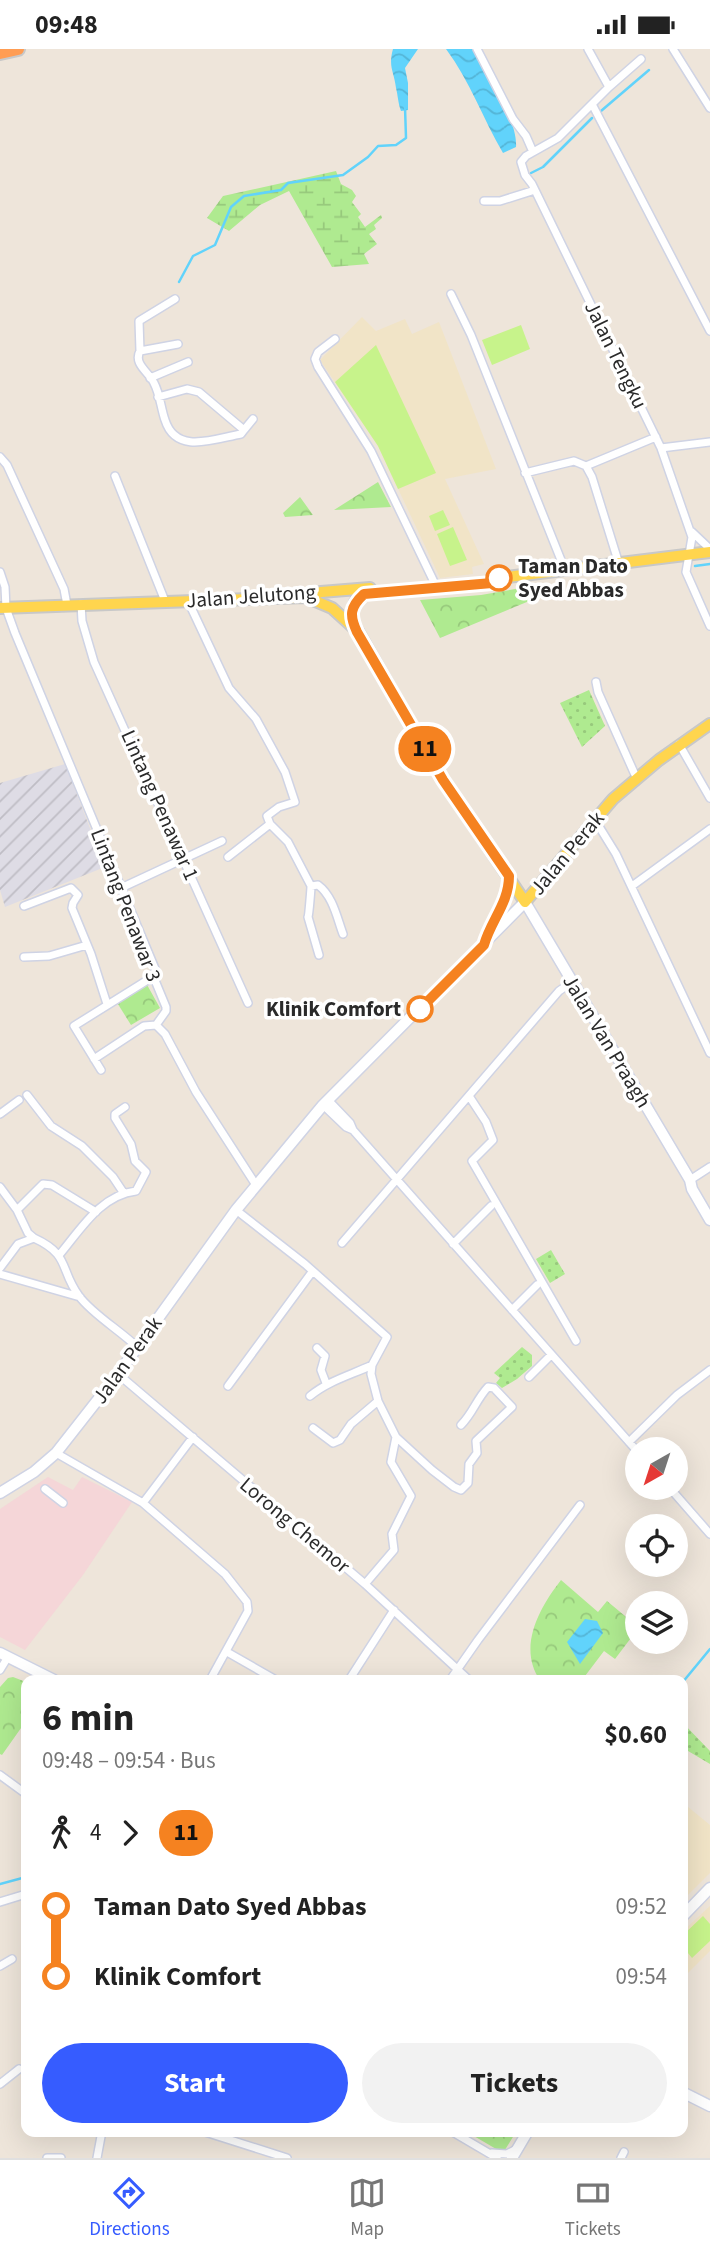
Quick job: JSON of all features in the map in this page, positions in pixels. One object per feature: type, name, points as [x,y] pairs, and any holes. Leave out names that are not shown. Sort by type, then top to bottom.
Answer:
[{"type":"highway","points":[[0,53],[18,49]]},
{"type":"main road","name":"Jalan Jelutong","points":[[3,608],[306,597],[321,591],[496,579],[710,551]]},
{"type":"main road","points":[[496,579],[492,583],[364,594],[355,602],[351,619],[443,780],[523,899]]},
{"type":"main road","points":[[306,597],[336,611],[357,632]]},
{"type":"main road","name":"Jalan Perak","points":[[0,1493],[34,1472],[56,1454],[118,1374],[236,1210],[326,1103],[484,945],[523,899],[543,883],[595,820],[636,777],[678,744],[710,724]]},
{"type":"main road","points":[[484,945],[487,933],[506,900],[509,876]]},
{"type":"main road","name":"Jalan Van Praagh","points":[[523,899],[690,1180],[692,1189],[710,1220]]},
{"type":"main road","name":"Jalan Van Praagh","points":[[690,1180],[697,1185],[710,1207]]},
{"type":"main road","points":[[4,1655],[44,1675]]},
{"type":"main road","points":[[688,1911],[710,1888]]},
{"type":"main road","points":[[688,2095],[710,2106]]},
{"type":"main road","points":[[515,2154],[525,2137]]},
{"type":"street","points":[[477,49],[533,152],[558,138],[641,59]]},
{"type":"street","points":[[588,49],[609,87]]},
{"type":"street","points":[[673,49],[710,108]]},
{"type":"street","points":[[592,104],[710,331]]},
{"type":"street","name":"Jalan Tengku","points":[[533,152],[522,160],[525,175],[535,190],[661,449],[692,537],[687,556],[687,572],[710,627]]},
{"type":"street","points":[[484,201],[500,201],[535,190]]},
{"type":"street","points":[[451,294],[471,335],[565,570]]},
{"type":"street","points":[[175,299],[139,321],[138,361],[155,385],[170,433],[180,440],[208,440],[241,434],[253,419]]},
{"type":"street","points":[[335,339],[318,352],[315,359],[318,367],[371,451],[435,584]]},
{"type":"street","points":[[140,351],[178,344]]},
{"type":"street","points":[[150,378],[188,362]]},
{"type":"street","points":[[158,397],[187,389],[199,392],[244,430]]},
{"type":"street","points":[[586,466],[656,437]]},
{"type":"street","points":[[661,449],[710,442]]},
{"type":"street","points":[[0,457],[64,589],[67,605]]},
{"type":"street","points":[[525,473],[574,461],[586,466],[592,477],[619,564]]},
{"type":"street","points":[[115,476],[165,601]]},
{"type":"street","points":[[688,526],[710,551]]},
{"type":"street","name":"Lintang Penawar 3","points":[[0,572],[5,587],[3,608],[156,971],[154,978],[166,1007],[156,1025]]},
{"type":"street","points":[[188,600],[229,688],[256,719],[285,772],[295,802],[279,807],[267,816],[270,824],[288,842],[311,886],[308,897],[311,911],[308,916],[319,955]]},
{"type":"street","name":"Lintang Penawar 1","points":[[81,604],[82,621],[94,662],[185,858],[248,1003]]},
{"type":"street","points":[[596,682],[636,777]]},
{"type":"street","points":[[678,744],[710,798]]},
{"type":"street","points":[[595,820],[632,886],[710,1053]]},
{"type":"street","points":[[228,857],[270,824]]},
{"type":"street","points":[[632,886],[710,829]]},
{"type":"street","points":[[121,888],[222,841]]},
{"type":"street","points":[[311,886],[318,885],[324,891],[334,907],[343,934]]},
{"type":"street","points":[[24,907],[71,888],[75,890],[78,898],[72,905],[107,1004]]},
{"type":"street","points":[[24,957],[49,956],[87,945]]},
{"type":"street","points":[[101,1070],[74,1026],[154,978]]},
{"type":"street","points":[[342,1243],[559,991],[572,982]]},
{"type":"street","points":[[94,1059],[144,1026],[156,1025],[165,1034],[196,1092],[256,1185]]},
{"type":"street","points":[[27,1095],[51,1126],[82,1146],[113,1177],[123,1192]]},
{"type":"street","points":[[469,1096],[486,1122],[493,1140],[472,1161],[576,1341]]},
{"type":"street","points":[[0,1114],[19,1100]]},
{"type":"street","points":[[326,1103],[350,1123],[397,1181],[625,1438]]},
{"type":"street","points":[[60,1254],[96,1212],[123,1192],[136,1191],[146,1175],[135,1161],[131,1144],[115,1118],[115,1114],[125,1107]]},
{"type":"street","points":[[690,1180],[710,1167]]},
{"type":"street","points":[[17,1210],[43,1184],[47,1184],[96,1212]]},
{"type":"street","points":[[0,1187],[17,1210],[28,1233],[60,1254],[80,1297],[137,1347]]},
{"type":"street","points":[[453,1244],[491,1206]]},
{"type":"street","points":[[236,1210],[387,1337],[372,1364],[372,1382],[378,1401],[396,1437],[432,1470],[461,1490],[468,1483],[468,1464],[477,1453],[476,1441],[512,1407],[494,1388],[488,1387],[477,1401],[473,1413],[461,1425]]},
{"type":"street","points":[[0,1268],[18,1244],[34,1238]]},
{"type":"street","points":[[228,1386],[312,1272]]},
{"type":"street","points":[[0,1275],[80,1297]]},
{"type":"street","points":[[512,1310],[537,1285]]},
{"type":"street","points":[[317,1348],[325,1356],[321,1370],[326,1383]]},
{"type":"street","points":[[529,1377],[551,1355]]},
{"type":"street","points":[[310,1397],[326,1383],[342,1379],[372,1364]]},
{"type":"street","points":[[634,1437],[685,1388],[710,1370]]},
{"type":"street","name":"Lorong Chemor","points":[[118,1374],[365,1584],[463,1675]]},
{"type":"street","points":[[313,1428],[333,1443],[340,1440],[351,1424],[378,1401]]},
{"type":"street","points":[[143,1503],[193,1437]]},
{"type":"street","points":[[365,1584],[394,1550],[392,1534],[411,1496],[391,1462],[396,1437]]},
{"type":"street","points":[[56,1454],[143,1503],[225,1574],[247,1602],[248,1611],[213,1675]]},
{"type":"street","points":[[45,1489],[64,1503]]},
{"type":"street","points":[[680,1500],[710,1534]]},
{"type":"street","points":[[453,1675],[580,1506]]},
{"type":"street","points":[[352,1675],[394,1610]]},
{"type":"street","points":[[227,1652],[267,1675]]},
{"type":"street","points":[[0,1670],[4,1655]]},
{"type":"street","points":[[0,1775],[21,1790]]},
{"type":"street","points":[[0,1902],[21,1895]]},
{"type":"street","points":[[0,1966],[12,1959]]},
{"type":"street","points":[[0,2084],[19,2069]]},
{"type":"street","points":[[97,2158],[101,2137]]},
{"type":"street","points":[[221,2137],[287,2158]]},
{"type":"street","points":[[461,2137],[497,2158]]},
{"type":"street","points":[[487,2153],[515,2154]]},
{"type":"street","points":[[47,2158],[61,2158]]},
{"type":"shaded area","points":[[362,317],[376,331],[405,319],[412,334],[439,322],[496,469],[445,479],[484,564],[472,567],[473,574],[440,578],[378,446],[320,360]]},
{"type":"shaded area","points":[[65,764],[105,867],[5,907],[0,890],[0,783]]},
{"type":"shaded area","points":[[48,1477],[73,1490],[82,1477],[132,1502],[83,1575],[25,1650],[0,1637],[0,1509]]},
{"type":"shaded area","points":[[688,1807],[710,1825],[710,1873],[688,1895]]},
{"type":"shaded area","points":[[710,1906],[710,1951],[688,1973],[688,1926]]},
{"type":"green space","points":[[336,171],[341,184],[352,190],[356,196],[352,202],[361,214],[358,217],[365,227],[381,215],[382,218],[374,225],[376,229],[369,234],[377,244],[364,254],[369,264],[332,267],[289,191],[260,205],[229,231],[207,218],[223,196]]},
{"type":"green space","points":[[521,325],[530,349],[492,365],[482,340]]},
{"type":"green space","points":[[376,345],[436,473],[398,489],[378,446],[335,382]]},
{"type":"green space","points":[[378,482],[391,507],[334,510]]},
{"type":"green space","points":[[300,497],[313,515],[285,517],[283,513]]},
{"type":"green space","points":[[443,510],[450,525],[435,531],[429,516]]},
{"type":"green space","points":[[453,527],[467,560],[450,566],[437,534]]},
{"type":"green space","points":[[532,586],[539,597],[440,638],[420,600],[481,595]]},
{"type":"green space","points":[[589,690],[605,726],[582,747],[560,703]]},
{"type":"green space","points":[[146,983],[160,1008],[131,1025],[116,1001]]},
{"type":"green space","points":[[551,1250],[565,1274],[550,1283],[536,1259]]},
{"type":"green space","points":[[522,1347],[532,1355],[532,1366],[502,1388],[496,1383],[500,1378],[494,1373]]},
{"type":"green space","points":[[561,1580],[598,1612],[607,1601],[625,1616],[625,1646],[615,1659],[604,1651],[586,1675],[537,1675],[533,1667],[531,1641],[539,1615]]},
{"type":"green space","points":[[8,1678],[21,1680],[21,1728],[2,1755],[0,1687]]},
{"type":"green space","points":[[688,1728],[710,1751],[710,1764],[688,1751]]},
{"type":"green space","points":[[703,1916],[710,1924],[710,1941],[692,1958],[688,1953],[688,1930]]},
{"type":"green space","points":[[476,2137],[513,2137],[503,2153]]},
{"type":"water","points":[[393,49],[418,49],[405,68],[408,110],[401,111],[399,105],[391,65]]},
{"type":"water","points":[[446,49],[473,49],[507,111],[516,147],[503,153]]},
{"type":"water","points":[[585,1619],[597,1621],[603,1633],[580,1664],[567,1642]]},
{"type":"waterway","points":[[601,111],[649,70]]},
{"type":"waterway","points":[[179,282],[193,256],[215,245],[231,207],[244,196],[281,190],[288,183],[343,175],[378,146],[396,145],[406,138],[405,107]]},
{"type":"waterway","points":[[531,173],[543,167],[592,118]]},
{"type":"waterway","points":[[695,566],[710,564]]},
{"type":"waterway","points":[[688,1676],[710,1649]]},
{"type":"waterway","points":[[0,1884],[21,1878]]},
{"type":"bus line","name":"11","points":[[420,1009],[484,945],[487,933],[506,900],[509,876],[443,780],[357,632],[351,619],[351,611],[355,602],[364,594],[492,583],[499,578]]},
{"type":"place","name":"Taman Dato Syed Abbas","points":[[499,578]]},
{"type":"place","name":"Klinik Comfort","points":[[420,1009]]}]
